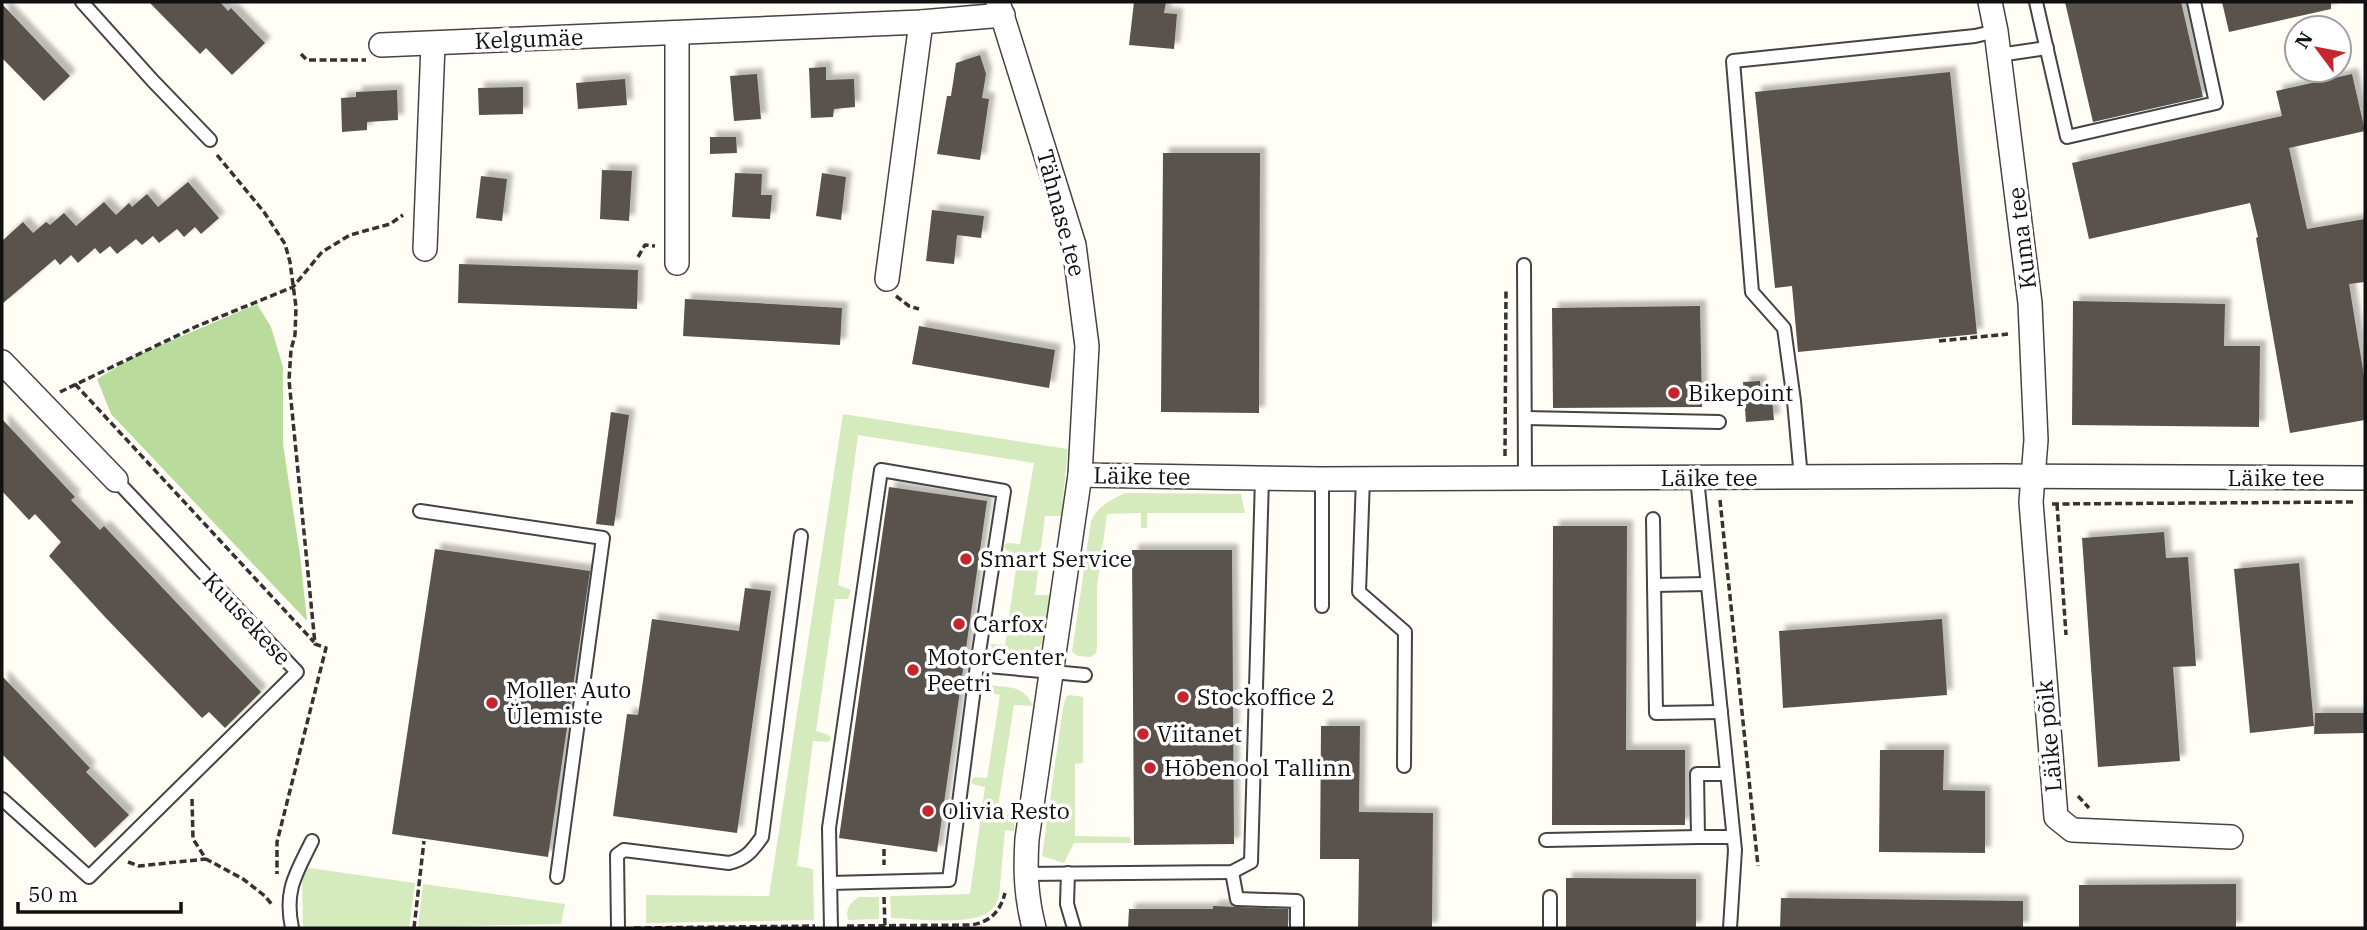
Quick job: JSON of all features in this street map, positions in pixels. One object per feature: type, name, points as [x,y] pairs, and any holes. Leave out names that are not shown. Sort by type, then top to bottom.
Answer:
[{"type":"street","name":"Kuma tee","points":[[1990,2],[1996,31],[2030,303],[2036,440],[2034,476]]},
{"type":"street","name":"Kelgumäe","points":[[382,46],[921,22],[1001,8]]},
{"type":"street","name":"Tähnase tee","points":[[1001,8],[1074,245],[1087,346],[1080,475],[1052,672],[1015,879],[1026,899],[1034,928]]},
{"type":"street","points":[[887,279],[921,22]]},
{"type":"street","points":[[677,33],[677,263]]},
{"type":"street","points":[[425,249],[433,44]]},
{"type":"street","name":"Kuusekese","points":[[2,362],[116,480]]},
{"type":"street","name":"Läike tee","points":[[2339,478],[2365,470]]},
{"type":"street","name":"Läike tee","points":[[1080,475],[1322,479],[1525,478],[1698,489],[1801,478],[2365,478]]},
{"type":"street","name":"Läike põik","points":[[2034,476],[2031,502],[2056,817],[2072,830],[2231,837]]},
{"type":"lane","points":[[82,2],[210,140]]},
{"type":"lane","points":[[2036,2],[2067,137],[2217,103],[2194,2]]},
{"type":"lane","points":[[1801,478],[1793,388],[1784,328],[1752,292],[1733,61],[1975,36],[1996,31]]},
{"type":"lane","points":[[1999,55],[2047,48]]},
{"type":"lane","points":[[1524,265],[1525,478]]},
{"type":"lane","points":[[1525,418],[1719,422]]},
{"type":"lane","points":[[830,883],[949,880],[977,665],[1004,491],[881,470],[829,828],[830,883],[831,928]]},
{"type":"lane","points":[[1015,879],[1068,873],[1232,872],[1251,862],[1262,478]]},
{"type":"lane","points":[[1363,478],[1359,592],[1405,632],[1404,766]]},
{"type":"lane","points":[[1322,479],[1322,606]]},
{"type":"lane","name":"Kuusekese","points":[[2,799],[89,877],[297,672],[116,480]]},
{"type":"lane","points":[[1698,489],[1735,850],[1730,928]]},
{"type":"lane","points":[[420,512],[603,538],[557,877]]},
{"type":"lane","points":[[1653,519],[1656,713],[1721,712]]},
{"type":"lane","points":[[618,928],[617,855],[624,850],[729,863],[743,860],[762,837],[801,536]]},
{"type":"lane","points":[[1654,585],[1707,584]]},
{"type":"lane","points":[[977,665],[1085,675]]},
{"type":"lane","points":[[1698,837],[1697,775],[1727,774]]},
{"type":"lane","points":[[1546,840],[1733,837]]},
{"type":"lane","points":[[292,928],[289,915],[291,883],[312,841]]},
{"type":"lane","points":[[1232,872],[1237,899],[1297,901],[1297,928]]},
{"type":"lane","points":[[1068,873],[1067,904],[1074,928]]},
{"type":"lane","points":[[1550,897],[1550,928]]},
{"type":"path","points":[[301,54],[307,60],[382,60],[382,46]]},
{"type":"path","points":[[210,140],[211,147],[264,212],[285,244],[290,262],[296,307],[289,380],[315,644]]},
{"type":"path","points":[[39,402],[195,327],[293,287],[321,251],[350,236],[390,224],[428,193]]},
{"type":"path","points":[[1939,341],[2008,334]]},
{"type":"path","points":[[75,384],[315,644],[326,648],[277,842],[276,883]]},
{"type":"path","points":[[1698,489],[1720,500],[1758,866]]},
{"type":"path","points":[[2031,502],[2365,502]]},
{"type":"path","points":[[2057,504],[2066,641]]},
{"type":"path","points":[[187,780],[193,806],[193,839],[206,859],[243,879],[265,896],[276,911],[276,897]]},
{"type":"path","points":[[2076,792],[2092,811]]},
{"type":"path","points":[[414,928],[424,841]]},
{"type":"path","points":[[109,857],[139,866],[206,859]]},
{"type":"path","points":[[850,926],[983,926],[1002,906],[1015,879]]},
{"type":"path","points":[[884,896],[885,926]]},
{"type":"path","points":[[636,928],[813,926]]},
{"type":"green space","points":[[257,304],[271,327],[283,367],[283,444],[307,621],[111,414],[97,379],[135,356]]},
{"type":"green space","points":[[843,414],[1068,449],[1061,516],[1045,516],[1035,595],[1050,595],[1044,639],[1037,653],[1026,655],[994,651],[990,644],[1005,645],[1018,554],[1008,552],[1004,546],[1007,543],[1020,544],[1034,463],[858,435],[838,585],[851,590],[848,599],[835,599],[816,731],[829,735],[831,739],[828,742],[813,741],[797,866],[813,869],[814,920],[646,923],[646,895],[769,896]]},
{"type":"green space","points":[[1125,493],[1241,494],[1245,513],[1147,513],[1147,528],[1141,528],[1141,513],[1107,514],[1097,587],[1096,653],[1091,657],[1078,656],[1072,652],[1091,521],[1101,507]]},
{"type":"green space","points":[[989,685],[1021,691],[1033,706],[1014,705],[997,813],[1015,816],[1014,831],[1005,830],[999,897],[990,911],[966,919],[891,918],[890,896],[970,894],[985,787],[972,784],[971,781],[974,777],[987,778],[1000,695],[985,692]]},
{"type":"green space","points":[[1066,697],[1083,697],[1083,763],[1075,764],[1075,836],[1130,837],[1131,843],[1074,843],[1064,863],[1042,856],[1063,708]]},
{"type":"green space","points":[[306,869],[415,883],[409,928],[303,928],[302,876]]},
{"type":"green space","points":[[423,884],[565,904],[561,924],[418,927]]},
{"type":"green space","points":[[859,897],[879,897],[879,919],[848,920],[849,907]]},
{"type":"building","points":[[149,2],[220,2],[228,11],[231,8],[265,43],[232,75],[206,48],[200,54]]},
{"type":"building","points":[[1134,2],[1166,2],[1164,13],[1177,14],[1174,49],[1129,45]]},
{"type":"building","points":[[2065,2],[2181,2],[2203,97],[2093,122]]},
{"type":"building","points":[[2222,2],[2331,2],[2331,9],[2309,14],[2283,14],[2283,20],[2229,32]]},
{"type":"building","points":[[2,4],[70,76],[44,101],[2,58]]},
{"type":"building","points":[[980,55],[986,74],[982,98],[989,99],[980,160],[937,154],[956,63]]},
{"type":"building","points":[[826,67],[826,80],[854,79],[855,107],[834,109],[833,117],[811,118],[809,68]]},
{"type":"building","points":[[1950,72],[1977,334],[1798,352],[1792,286],[1775,288],[1755,92]]},
{"type":"building","points":[[757,74],[761,119],[734,121],[730,76]]},
{"type":"building","points":[[2353,78],[2365,131],[2289,148],[2307,229],[2365,219],[2365,282],[2349,284],[2365,382],[2365,420],[2290,433],[2250,203],[2089,239],[2072,163],[2282,116],[2276,91],[2307,84],[2353,84]]},
{"type":"building","points":[[625,79],[627,105],[578,109],[576,83]]},
{"type":"building","points":[[523,87],[523,114],[479,115],[478,88]]},
{"type":"building","points":[[397,90],[398,120],[367,122],[367,130],[342,132],[341,98],[356,97],[356,92]]},
{"type":"building","points":[[710,137],[736,137],[737,153],[710,154]]},
{"type":"building","points":[[1163,153],[1260,153],[1259,413],[1161,412]]},
{"type":"building","points":[[602,170],[632,171],[629,221],[600,219]]},
{"type":"building","points":[[735,173],[762,174],[761,195],[772,195],[770,219],[732,217]]},
{"type":"building","points":[[822,173],[846,177],[841,220],[816,216]]},
{"type":"building","points":[[481,176],[507,179],[502,221],[476,218]]},
{"type":"building","points":[[188,182],[219,218],[201,234],[195,227],[184,237],[177,229],[159,243],[153,236],[142,245],[136,239],[117,254],[110,246],[100,254],[95,248],[78,263],[71,255],[60,265],[55,259],[2,304],[2,241],[23,222],[33,233],[46,222],[50,225],[64,213],[76,226],[104,202],[116,215],[129,203],[132,207],[147,194],[158,207]]},
{"type":"building","points":[[932,210],[984,216],[981,238],[957,235],[954,264],[926,261]]},
{"type":"building","points":[[459,264],[638,270],[637,309],[458,303]]},
{"type":"building","points":[[685,299],[842,308],[840,345],[683,336]]},
{"type":"building","points":[[2073,301],[2225,304],[2224,346],[2260,346],[2259,427],[2072,425]]},
{"type":"building","points":[[1700,306],[1702,407],[1553,408],[1552,308]]},
{"type":"building","points":[[919,326],[1055,350],[1049,388],[912,364]]},
{"type":"building","points":[[1760,381],[1761,400],[1772,399],[1774,420],[1746,422],[1743,382]]},
{"type":"building","points":[[611,412],[629,415],[614,526],[596,524]]},
{"type":"building","points":[[2,419],[75,497],[71,500],[100,530],[104,526],[261,692],[225,728],[209,712],[202,718],[105,617],[49,556],[61,542],[35,514],[29,520],[2,491]]},
{"type":"building","name":"MotorCenter Peetri","points":[[889,487],[987,501],[937,852],[839,838]]},
{"type":"building","points":[[1553,526],[1627,526],[1626,750],[1685,750],[1685,825],[1552,825]]},
{"type":"building","points":[[2164,532],[2166,558],[2188,557],[2196,666],[2173,667],[2180,761],[2098,767],[2082,538]]},
{"type":"building","name":"Moller Auto Ülemiste","points":[[435,549],[590,571],[548,857],[392,834]]},
{"type":"building","name":"Stockoffice 2","points":[[1132,550],[1232,550],[1234,844],[1134,845]]},
{"type":"building","points":[[2299,563],[2314,726],[2250,733],[2234,569]]},
{"type":"building","points":[[745,588],[771,591],[737,833],[613,816],[627,714],[638,715],[652,619],[739,631]]},
{"type":"building","points":[[1942,619],[1947,695],[1783,708],[1779,631]]},
{"type":"building","points":[[2,676],[90,768],[86,772],[129,815],[95,848],[2,754]]},
{"type":"building","points":[[2315,713],[2365,713],[2365,733],[2314,734]]},
{"type":"building","points":[[1321,726],[1360,726],[1359,812],[1433,813],[1432,928],[1358,928],[1359,859],[1320,859]]},
{"type":"building","points":[[1880,750],[1944,750],[1943,790],[1985,791],[1985,853],[1879,852]]},
{"type":"building","points":[[1566,878],[1696,879],[1696,928],[1566,928]]},
{"type":"building","points":[[2236,884],[2236,928],[2079,928],[2079,885]]},
{"type":"building","points":[[1781,898],[2023,901],[2023,928],[1780,928]]},
{"type":"building","points":[[1213,906],[1288,909],[1288,928],[1128,928],[1129,909],[1213,909]]},
{"type":"place","name":"Bikepoint","points":[[1674,393]]},
{"type":"place","name":"Smart Service","points":[[966,559]]},
{"type":"place","name":"Carfox","points":[[959,624]]},
{"type":"place","name":"MotorCenter Peetri","points":[[913,670]]},
{"type":"place","name":"Stockoffice 2","points":[[1183,697]]},
{"type":"place","name":"Moller Auto Ülemiste","points":[[492,703]]},
{"type":"place","name":"Viitanet","points":[[1143,734]]},
{"type":"place","name":"Hõbenool Tallinn","points":[[1150,768]]},
{"type":"place","name":"Olivia Resto","points":[[928,811]]}]
